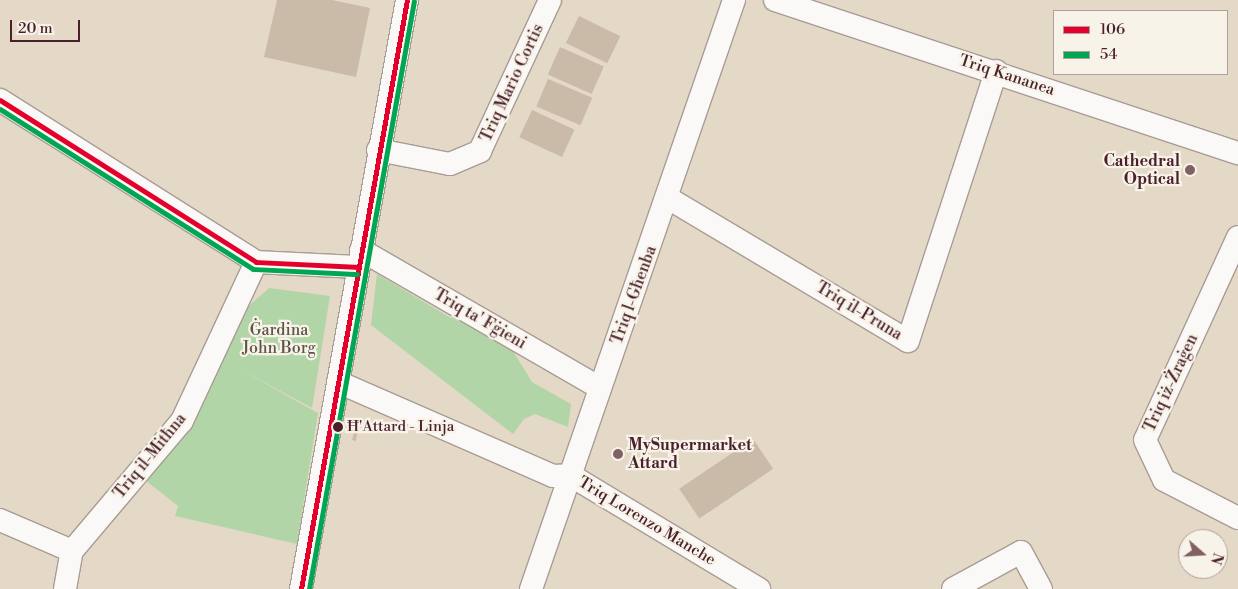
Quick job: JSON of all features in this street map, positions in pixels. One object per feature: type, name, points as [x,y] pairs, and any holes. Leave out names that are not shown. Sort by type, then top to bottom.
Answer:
[{"type":"street","points":[[301,589],[378,150],[407,0]]},
{"type":"street","name":"Triq Mario Cortis","points":[[378,150],[450,164],[480,151],[550,0]]},
{"type":"street","name":"Triq l-Għenba","points":[[530,589],[668,198],[734,0]]},
{"type":"street","name":"Triq Kananea","points":[[775,0],[996,71],[1238,154]]},
{"type":"street","name":"Triq il-Pruna","points":[[668,198],[908,341],[996,71]]},
{"type":"street","points":[[0,100],[256,262],[359,259]]},
{"type":"street","name":"Triq iż-Żraġen","points":[[1238,238],[1145,440],[1164,480],[1238,518]]},
{"type":"street","name":"Triq ta' Fġieni","points":[[359,259],[600,388]]},
{"type":"street","name":"Triq il-Mitħna","points":[[65,589],[72,551],[182,421],[256,262]]},
{"type":"street","name":"Triq Lorenzo Manche","points":[[338,382],[553,476],[570,476],[759,589]]},
{"type":"street","points":[[2,521],[72,551]]},
{"type":"street","points":[[953,589],[1021,552],[1041,589]]},
{"type":"green space","points":[[377,274],[451,318],[466,309],[503,335],[532,382],[571,404],[568,427],[535,414],[524,419],[513,434],[371,325]]},
{"type":"green space","name":"Ġardina John Borg","points":[[269,288],[330,296],[312,408],[241,370],[318,413],[297,544],[175,516],[178,506],[145,480],[242,312]]},
{"type":"building","points":[[277,0],[332,0],[370,8],[356,77],[264,57]]},
{"type":"building","points":[[579,16],[620,36],[607,63],[566,43]]},
{"type":"building","points":[[560,47],[604,67],[592,94],[548,74]]},
{"type":"building","points":[[548,79],[592,98],[580,125],[536,107]]},
{"type":"building","points":[[532,110],[575,130],[562,157],[519,137]]},
{"type":"building","points":[[354,433],[357,433],[356,441],[352,440]]},
{"type":"building","points":[[753,439],[773,469],[699,519],[679,489]]},
{"type":"transit line","name":"106","points":[[301,589],[407,0]]},
{"type":"transit line","name":"54","points":[[309,589],[414,1]]},
{"type":"transit line","name":"106","points":[[0,100],[256,262],[357,267]]},
{"type":"transit line","name":"54","points":[[0,109],[253,269],[357,274]]},
{"type":"place","name":"Cathedral Optical","points":[[1190,170]]},
{"type":"place","name":"Ħ'Attard - Linja","points":[[338,427]]},
{"type":"place","name":"MySupermarket Attard","points":[[618,454]]}]
